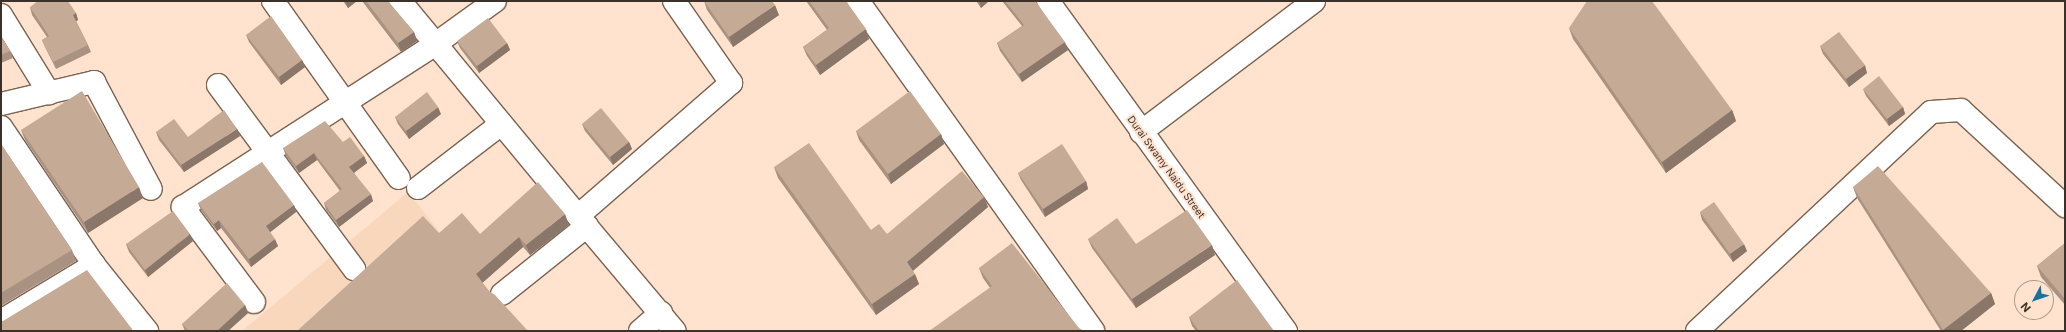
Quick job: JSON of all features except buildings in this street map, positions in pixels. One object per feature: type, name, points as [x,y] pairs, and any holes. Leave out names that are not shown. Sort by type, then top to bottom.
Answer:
[{"type":"street","points":[[273,1],[399,178]]},
{"type":"street","points":[[400,1],[434,45],[676,331]]},
{"type":"street","points":[[254,302],[183,207],[267,151],[434,45],[495,1]]},
{"type":"street","points":[[502,294],[583,221],[731,83],[674,1]]},
{"type":"street","points":[[858,1],[1093,331]]},
{"type":"street","name":"Durai Swamy Naidu Street","points":[[1048,1],[1286,331]]},
{"type":"street","points":[[1141,132],[1314,1]]},
{"type":"street","points":[[1,15],[49,93]]},
{"type":"street","points":[[1,104],[94,82],[151,188]]},
{"type":"street","points":[[218,85],[354,269]]},
{"type":"street","points":[[1697,331],[1931,112],[1961,110],[2065,206]]},
{"type":"street","points":[[418,188],[501,124]]},
{"type":"street","points":[[1,127],[94,265],[147,331]]},
{"type":"street","points":[[3,313],[94,265]]},
{"type":"street","points":[[640,331],[661,313]]},
{"type":"shaded area","points":[[408,192],[518,331],[242,331]]}]
